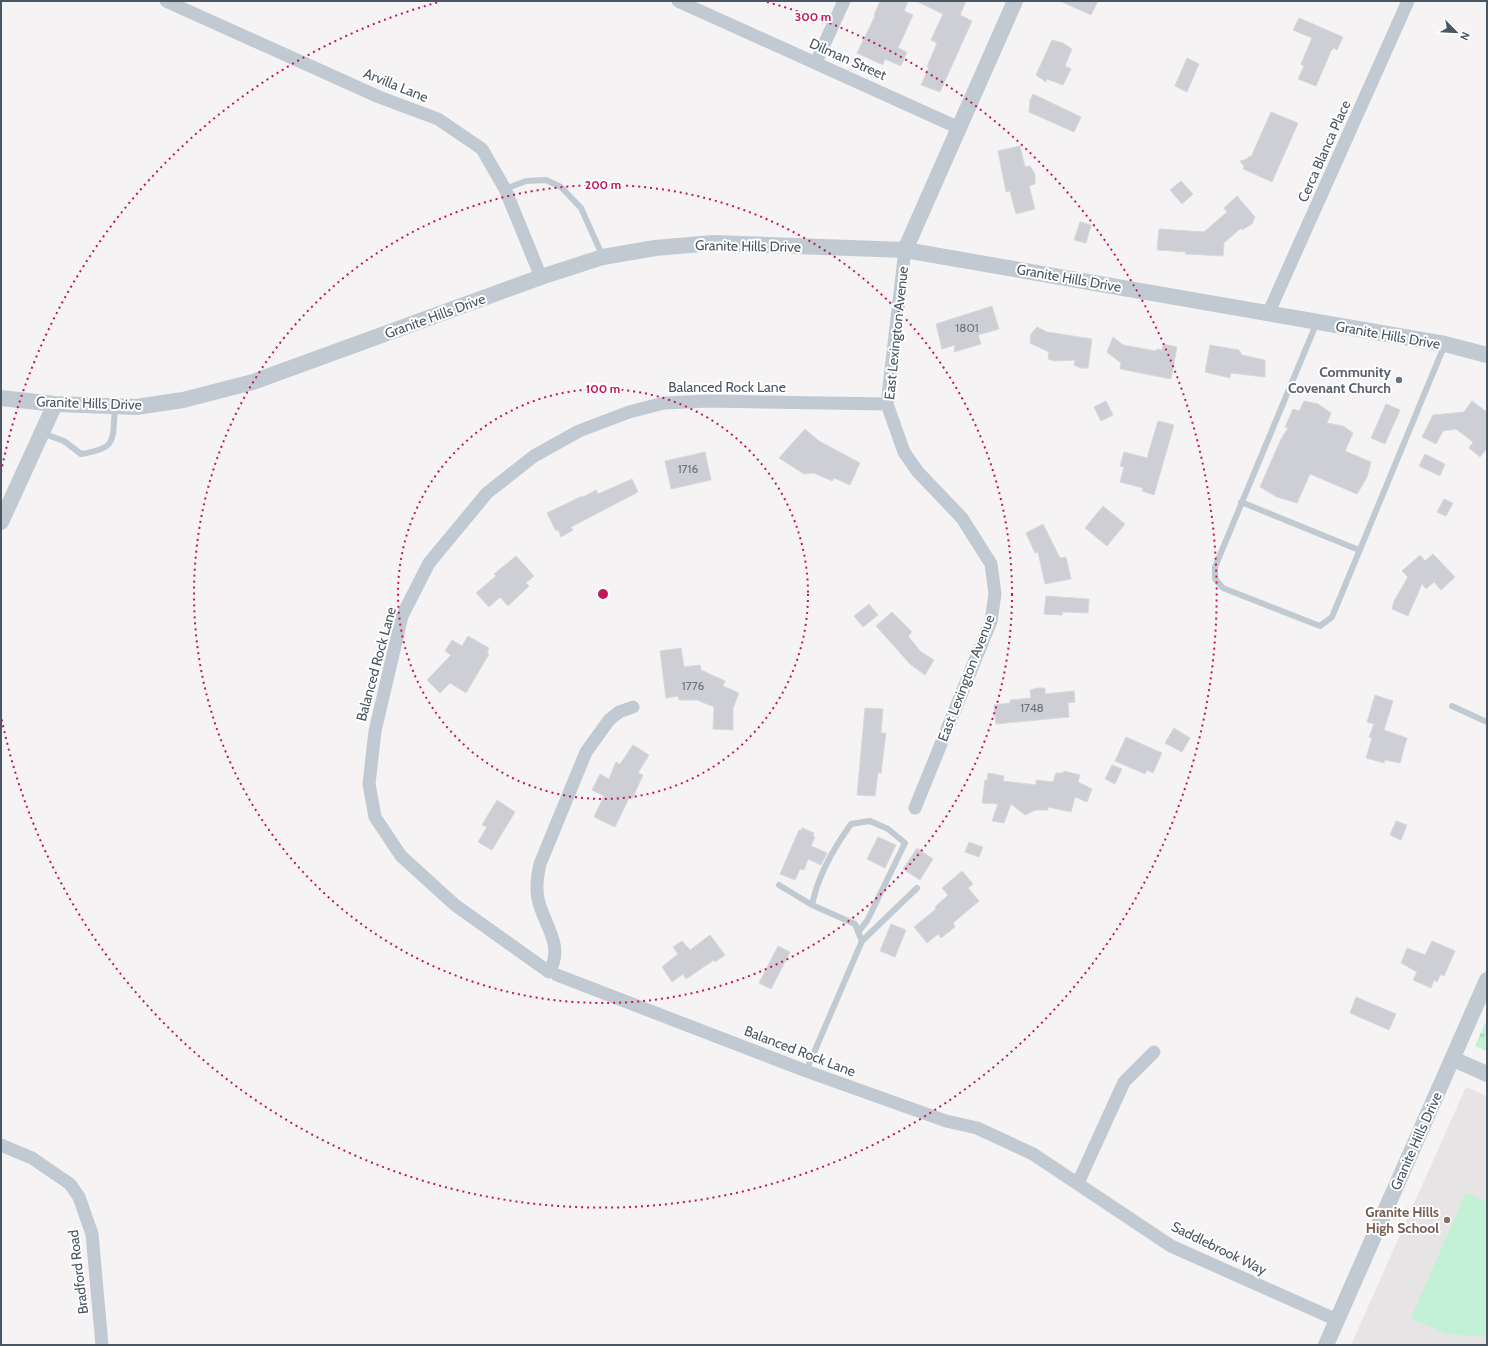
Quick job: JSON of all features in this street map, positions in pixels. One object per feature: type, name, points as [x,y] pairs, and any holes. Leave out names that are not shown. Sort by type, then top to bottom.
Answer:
[{"type":"street","name":"Arvilla Lane","points":[[166,1],[379,97],[438,119],[482,149],[505,189],[541,277]]},
{"type":"street","name":"Dilman Street","points":[[680,1],[960,128]]},
{"type":"street","points":[[816,62],[844,1]]},
{"type":"street","name":"East Lexington Avenue","points":[[915,808],[991,621],[996,594],[991,564],[962,518],[918,472],[904,452],[887,404],[905,250],[1016,1]]},
{"type":"street","name":"Cerca Blanca Place","points":[[1268,314],[1408,1]]},
{"type":"street","name":"Granite Hills Drive","points":[[1,398],[55,404],[115,406],[136,406],[183,400],[253,382],[541,277],[603,257],[655,248],[713,243],[905,250],[1445,344],[1487,355]]},
{"type":"street","name":"Balanced Rock Lane","points":[[887,404],[709,401],[664,403],[629,412],[579,431],[534,456],[487,492],[429,563],[402,616],[375,731],[369,784],[375,817],[401,856],[455,905],[553,974],[806,1071],[946,1121],[977,1128],[1033,1154]]},
{"type":"street","points":[[1,522],[55,404]]},
{"type":"street","points":[[553,974],[556,952],[554,942],[538,903],[537,878],[540,864],[586,752],[609,720],[620,712],[633,707]]},
{"type":"street","name":"Granite Hills Drive","points":[[1326,1345],[1487,980]]},
{"type":"street","points":[[1078,1184],[1124,1082],[1154,1052]]},
{"type":"street","points":[[1453,1058],[1487,1074]]},
{"type":"street","name":"Bradford Road","points":[[1,1145],[32,1158],[70,1184],[79,1196],[92,1234],[102,1345]]},
{"type":"street","name":"Saddlebrook Way","points":[[1033,1154],[1171,1246],[1337,1320]]},
{"type":"lane","points":[[505,189],[526,180],[546,180],[561,187],[581,208],[603,257]]},
{"type":"lane","points":[[1317,322],[1214,567],[1214,580],[1223,588],[1320,626],[1332,617],[1445,344]]},
{"type":"lane","points":[[42,433],[64,441],[81,454],[106,448],[112,440],[115,406]]},
{"type":"lane","points":[[1242,502],[1359,550]]},
{"type":"lane","points":[[1452,706],[1487,722]]},
{"type":"lane","points":[[812,905],[816,885],[835,846],[851,824],[870,821],[888,829],[905,843],[867,922],[858,932]]},
{"type":"lane","points":[[779,885],[812,905],[855,924],[862,942]]},
{"type":"lane","points":[[806,1071],[862,942],[917,888]]},
{"type":"shaded area","name":"Granite Hills High School","points":[[1466,1087],[1487,1096],[1487,1345],[1351,1345]]},
{"type":"green space","points":[[1487,1019],[1487,1051],[1475,1046]]},
{"type":"green space","points":[[1466,1192],[1487,1202],[1487,1337],[1447,1334],[1411,1318]]},
{"type":"building","points":[[880,1],[908,1],[904,11],[913,15],[898,48],[907,52],[901,66],[885,59],[883,65],[857,53],[875,16],[874,15]]},
{"type":"building","points":[[916,1],[966,1],[960,15],[972,21],[940,92],[921,85],[937,43],[931,40],[943,14]]},
{"type":"building","points":[[1060,1],[1098,1],[1091,15]]},
{"type":"building","points":[[1299,18],[1343,37],[1337,50],[1334,48],[1331,51],[1316,86],[1298,79],[1304,66],[1301,64],[1312,38],[1293,30]]},
{"type":"building","points":[[1052,40],[1063,43],[1072,49],[1065,66],[1071,69],[1063,85],[1047,79],[1046,82],[1036,75]]},
{"type":"building","points":[[1187,58],[1199,64],[1187,92],[1175,86]]},
{"type":"building","points":[[1033,94],[1081,117],[1074,132],[1029,112],[1030,100]]},
{"type":"building","points":[[1271,112],[1298,123],[1272,182],[1243,169],[1244,166],[1240,161],[1247,159],[1249,156],[1251,157]]},
{"type":"building","points":[[1020,146],[1025,167],[1030,166],[1035,174],[1035,184],[1029,186],[1035,209],[1016,214],[1010,191],[1006,192],[998,151]]},
{"type":"building","points":[[1181,181],[1193,194],[1182,204],[1170,190]]},
{"type":"building","points":[[1237,196],[1255,217],[1252,224],[1242,230],[1241,228],[1224,243],[1223,256],[1185,254],[1186,252],[1157,250],[1159,229],[1204,232],[1227,212],[1224,208]]},
{"type":"building","points":[[1080,222],[1091,225],[1086,243],[1074,240]]},
{"type":"building","points":[[992,306],[999,329],[978,335],[981,344],[954,352],[955,345],[942,349],[936,324]]},
{"type":"building","points":[[1037,327],[1047,332],[1092,339],[1088,368],[1080,368],[1074,365],[1075,360],[1054,361],[1048,359],[1049,352],[1030,343],[1031,334]]},
{"type":"building","points":[[1113,337],[1123,345],[1156,351],[1157,349],[1162,350],[1163,344],[1177,347],[1171,379],[1120,369],[1121,363],[1107,352]]},
{"type":"building","points":[[1210,345],[1239,350],[1242,355],[1265,360],[1265,377],[1231,373],[1230,378],[1205,372]]},
{"type":"building","points":[[1106,401],[1113,415],[1101,421],[1094,407]]},
{"type":"building","points":[[1304,401],[1318,404],[1331,413],[1327,423],[1343,426],[1353,433],[1345,451],[1371,462],[1367,477],[1357,494],[1310,474],[1297,503],[1277,497],[1260,487],[1281,439],[1288,428],[1285,427],[1293,409],[1299,411]]},
{"type":"building","points":[[1472,401],[1487,412],[1487,448],[1480,457],[1469,448],[1473,442],[1456,429],[1443,431],[1436,444],[1422,437],[1433,415],[1464,412]]},
{"type":"building","points":[[1386,404],[1400,410],[1385,444],[1371,438]]},
{"type":"building","points":[[1158,421],[1174,425],[1154,495],[1142,491],[1143,488],[1120,482],[1124,467],[1120,466],[1124,452],[1147,458]]},
{"type":"building","points":[[805,429],[819,441],[860,463],[850,485],[834,478],[832,481],[814,473],[804,474],[779,458]]},
{"type":"building","points":[[705,452],[711,480],[671,489],[665,461]]},
{"type":"building","points":[[1425,454],[1445,464],[1440,476],[1419,466]]},
{"type":"building","points":[[632,479],[638,492],[571,527],[573,530],[561,537],[558,530],[556,531],[547,513],[596,490],[598,494]]},
{"type":"building","points":[[1444,499],[1453,503],[1446,516],[1437,512]]},
{"type":"building","points":[[1103,506],[1125,524],[1107,546],[1085,528]]},
{"type":"building","points":[[1043,524],[1060,558],[1066,557],[1071,579],[1045,584],[1038,552],[1035,553],[1026,533]]},
{"type":"building","points":[[1433,554],[1455,577],[1441,590],[1434,582],[1426,589],[1422,584],[1408,616],[1392,609],[1394,601],[1408,577],[1402,571],[1420,555],[1425,561]]},
{"type":"building","points":[[516,556],[534,576],[526,583],[529,586],[508,606],[500,597],[489,607],[476,593],[496,576],[494,574]]},
{"type":"building","points":[[1046,596],[1089,599],[1088,613],[1063,612],[1062,615],[1044,614]]},
{"type":"building","points":[[869,604],[878,615],[863,627],[854,616]]},
{"type":"building","points":[[892,612],[912,632],[908,636],[921,652],[934,660],[925,675],[911,665],[876,626]]},
{"type":"building","points":[[468,636],[489,648],[487,653],[489,654],[466,693],[450,683],[440,693],[427,680],[451,655],[445,651],[452,640],[462,646]]},
{"type":"building","points":[[681,648],[684,667],[700,665],[701,670],[725,681],[723,686],[739,693],[733,708],[733,730],[713,729],[714,707],[697,700],[679,700],[678,696],[666,698],[660,651]]},
{"type":"building","points":[[1045,688],[1045,694],[1074,691],[1075,702],[1068,703],[1069,717],[996,724],[994,705],[1010,703],[1010,700],[1031,698],[1030,690]]},
{"type":"building","points":[[1375,695],[1393,701],[1384,730],[1407,738],[1400,763],[1385,760],[1384,763],[1366,758],[1372,738],[1369,737],[1374,724],[1367,722]]},
{"type":"building","points":[[865,708],[883,709],[881,733],[886,733],[881,773],[878,773],[875,796],[857,795]]},
{"type":"building","points":[[1174,728],[1190,738],[1182,752],[1165,743]]},
{"type":"building","points":[[1126,737],[1162,753],[1153,773],[1147,770],[1145,774],[1115,761]]},
{"type":"building","points":[[633,745],[649,755],[638,773],[643,775],[632,799],[629,798],[615,827],[594,817],[604,796],[592,790],[600,774],[609,779],[616,762],[620,764]]},
{"type":"building","points":[[1112,765],[1122,769],[1115,784],[1105,779]]},
{"type":"building","points":[[1064,771],[1080,775],[1078,782],[1092,789],[1087,802],[1075,797],[1071,812],[1048,807],[1048,810],[1035,810],[1025,815],[1011,804],[1004,823],[992,821],[998,804],[982,803],[985,780],[987,781],[988,773],[1004,776],[1003,781],[1036,785],[1036,780],[1053,782],[1056,773],[1063,773]]},
{"type":"building","points":[[497,800],[515,812],[492,850],[478,842],[487,827],[482,825]]},
{"type":"building","points":[[1396,821],[1407,825],[1401,840],[1390,835]]},
{"type":"building","points":[[802,828],[814,833],[813,836],[815,837],[811,846],[827,853],[821,865],[808,859],[804,870],[800,869],[795,880],[780,874],[799,830],[801,831]]},
{"type":"building","points":[[878,837],[896,845],[885,868],[867,859]]},
{"type":"building","points":[[969,842],[983,847],[979,857],[965,852]]},
{"type":"building","points":[[917,848],[933,859],[920,880],[903,869]]},
{"type":"building","points":[[962,871],[973,884],[968,888],[979,901],[953,923],[955,927],[941,938],[938,934],[927,943],[914,927],[936,909],[935,907],[948,895],[942,888]]},
{"type":"building","points":[[891,924],[906,930],[895,957],[880,951]]},
{"type":"building","points":[[710,935],[725,955],[715,962],[714,960],[686,979],[683,974],[672,982],[662,967],[678,954],[673,947],[682,941],[690,950]]},
{"type":"building","points":[[1432,941],[1455,951],[1444,976],[1441,974],[1437,982],[1434,980],[1431,988],[1413,980],[1417,972],[1401,963],[1407,948],[1425,955]]},
{"type":"building","points":[[778,946],[790,952],[771,989],[759,983]]},
{"type":"building","points":[[1356,997],[1396,1014],[1389,1030],[1350,1013]]},
{"type":"place","name":"Community Covenant Church","points":[[1399,380]]},
{"type":"place","name":"Granite Hills High School","points":[[1447,1220]]}]
